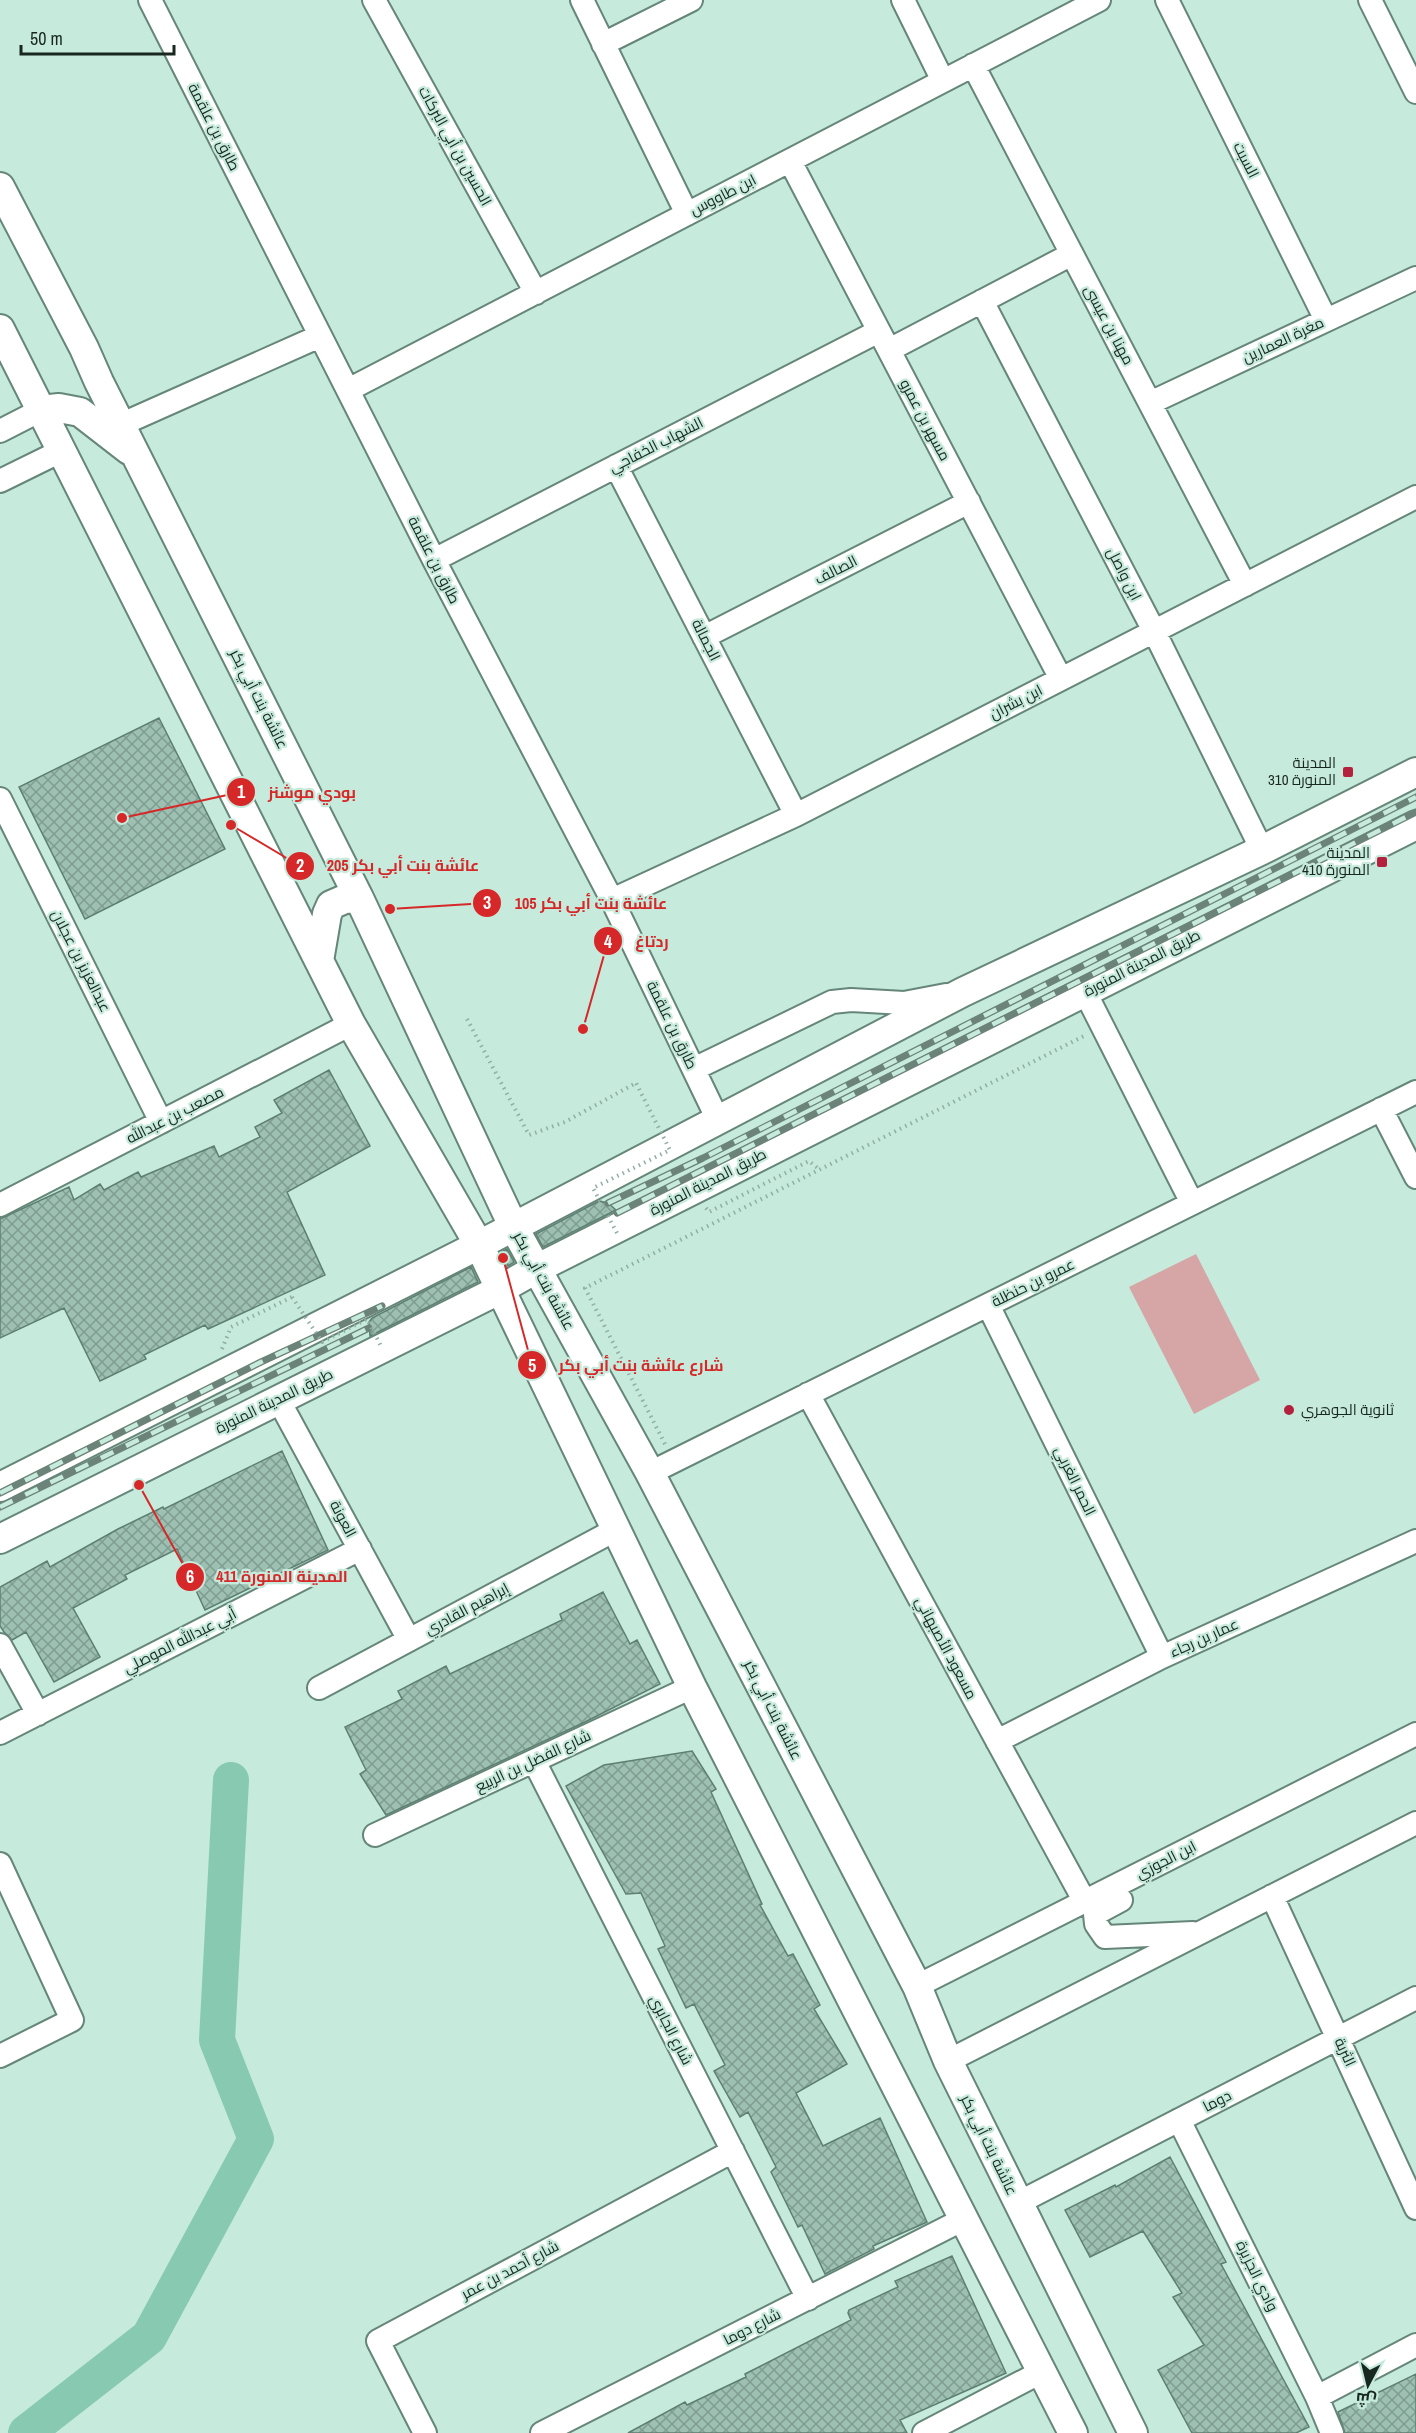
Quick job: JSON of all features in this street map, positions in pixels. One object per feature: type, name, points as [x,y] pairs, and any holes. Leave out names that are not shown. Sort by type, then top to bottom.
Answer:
[{"type":"main road","name":"عائشة بنت أبي بكر","points":[[1,194],[84,348],[120,425],[359,898],[513,1226],[536,1269],[662,1467],[917,1986],[948,2061],[1017,2203],[1133,2433]]},
{"type":"main road","points":[[0,329],[351,1024],[478,1245],[692,1687],[962,2220],[1073,2433]]},
{"type":"main road","points":[[61,451],[80,412],[84,382],[84,348]]},
{"type":"main road","points":[[41,410],[59,408],[80,412],[137,458]]},
{"type":"main road","points":[[0,1486],[478,1245],[963,992],[1262,850],[1416,772]]},
{"type":"main road","name":"طريق المدينة المنورة","points":[[0,1539],[499,1290],[536,1269],[616,1231],[1416,825]]},
{"type":"main road","points":[[319,961],[327,914],[331,905],[345,899],[359,898]]},
{"type":"street","name":"طارق بن علقمة","points":[[150,0],[434,561],[612,900],[718,1120]]},
{"type":"street","name":"الحسين بن أبي البركات","points":[[375,0],[536,292]]},
{"type":"street","points":[[582,0],[687,214]]},
{"type":"street","points":[[603,44],[691,0]]},
{"type":"street","points":[[903,0],[943,81]]},
{"type":"street","name":"ابن طاووس","points":[[348,390],[1099,0]]},
{"type":"street","name":"السبت","points":[[1167,0],[1326,320]]},
{"type":"street","points":[[1370,0],[1416,92]]},
{"type":"street","name":"مهنا بن عيسى","points":[[973,65],[1245,585]]},
{"type":"street","name":"مسهر بن عمرو","points":[[790,160],[1061,679]]},
{"type":"street","name":"الشهاب الخفاجي","points":[[434,561],[616,466],[884,340],[982,301],[1072,254]]},
{"type":"street","name":"مغرة العمارين","points":[[1150,403],[1416,278]]},
{"type":"street","name":"ابن واصل","points":[[982,301],[1154,631],[1262,850]]},
{"type":"street","points":[[120,425],[320,336]]},
{"type":"street","points":[[0,431],[41,410]]},
{"type":"street","points":[[0,481],[61,451]]},
{"type":"street","name":"الجمالة","points":[[616,466],[796,814]]},
{"type":"street","name":"ابن بشران","points":[[612,900],[796,814],[1416,497]]},
{"type":"street","name":"الصالف","points":[[704,637],[969,502]]},
{"type":"street","name":"عبدالعزيز بن عجلان","points":[[0,799],[161,1122]]},
{"type":"street","points":[[694,1069],[832,1002],[851,1000],[904,1003],[963,992]]},
{"type":"street","points":[[1085,992],[1192,1203]]},
{"type":"street","name":"مصعب بن عبدالله","points":[[0,1205],[351,1024]]},
{"type":"street","name":"عمرو بن حنظلة","points":[[662,1467],[1416,1092]]},
{"type":"street","points":[[1381,1109],[1416,1177]]},
{"type":"street","name":"الحمر الغربي","points":[[988,1305],[1162,1657]]},
{"type":"street","name":"مسعود الأصبهاني","points":[[808,1395],[1085,1902]]},
{"type":"street","name":"العونة","points":[[278,1399],[409,1640]]},
{"type":"street","name":"إبراهيم القادري","points":[[319,1688],[615,1530]]},
{"type":"street","name":"أبي عبدالله الموصلي","points":[[0,1733],[360,1549]]},
{"type":"street","name":"عمار بن رجاء","points":[[997,1741],[1162,1657],[1414,1549]]},
{"type":"street","points":[[0,1645],[38,1714]]},
{"type":"street","name":"شارع الفضل بن الربيع","points":[[375,1835],[692,1687]]},
{"type":"street","name":"ابن الجوزي","points":[[917,1986],[1416,1734]]},
{"type":"street","name":"شارع الجابري","points":[[534,1761],[808,2299]]},
{"type":"street","points":[[948,2061],[1416,1823]]},
{"type":"street","points":[[1199,1844],[1178,1869],[1095,1914],[1096,1924],[1105,1937],[1200,1933]]},
{"type":"street","points":[[0,1864],[72,2020],[0,2056]]},
{"type":"street","name":"الثربة","points":[[1272,1896],[1416,2208]]},
{"type":"street","name":"دوما","points":[[1017,2203],[1416,1998]]},
{"type":"street","name":"وادي الجزيرة","points":[[1179,2120],[1317,2397],[1332,2433]]},
{"type":"street","name":"شارع أحمد بن عمر","points":[[425,2433],[378,2341],[733,2151]]},
{"type":"street","name":"شارع دوما","points":[[542,2433],[962,2220]]},
{"type":"street","points":[[1317,2397],[1416,2345]]},
{"type":"street","points":[[924,2433],[1043,2372]]},
{"type":"path","points":[[467,1019],[529,1135],[565,1122],[636,1083],[670,1150],[593,1188],[616,1231]]},
{"type":"path","points":[[662,1467],[585,1288],[1102,1027]]},
{"type":"path","points":[[809,1161],[820,1170]]},
{"type":"path","points":[[292,1297],[322,1342],[367,1319],[382,1348]]},
{"type":"shaded area","points":[[1196,1254],[1260,1380],[1194,1414],[1129,1287]]},
{"type":"building","points":[[159,718],[225,849],[85,919],[19,787]]},
{"type":"building","points":[[329,1070],[370,1146],[287,1192],[325,1275],[208,1329],[205,1325],[144,1355],[146,1359],[100,1381],[64,1308],[0,1338],[0,1219],[69,1187],[74,1200],[100,1184],[104,1190],[138,1172],[141,1177],[214,1146],[219,1157],[260,1137],[255,1127],[282,1113],[274,1100]]},
{"type":"building","points":[[599,1201],[608,1203],[616,1210],[543,1247],[536,1234]]},
{"type":"building","points":[[507,1249],[514,1262],[508,1266],[501,1252]]},
{"type":"building","points":[[471,1267],[478,1282],[370,1336],[369,1322],[372,1318]]},
{"type":"building","points":[[282,1451],[328,1550],[205,1610],[177,1549],[125,1575],[127,1579],[73,1608],[100,1657],[54,1682],[26,1632],[12,1640],[0,1626],[0,1587],[47,1561],[50,1567],[118,1529]]},
{"type":"building","points":[[603,1592],[630,1644],[637,1640],[660,1684],[585,1722],[386,1815],[360,1774],[366,1770],[345,1727],[402,1699],[398,1691],[446,1666],[450,1674],[562,1620],[560,1614]]},
{"type":"building","points":[[692,1751],[716,1789],[711,1792],[762,1904],[760,1905],[788,1956],[793,1954],[820,2005],[814,2009],[847,2064],[796,2093],[823,2146],[880,2118],[927,2222],[873,2246],[874,2249],[825,2274],[802,2225],[798,2227],[771,2172],[776,2167],[748,2112],[740,2117],[714,2071],[725,2065],[694,2004],[686,2008],[658,1949],[665,1946],[641,1893],[626,1894],[566,1786],[604,1765]]},
{"type":"building","points":[[1170,2157],[1226,2262],[1221,2264],[1309,2427],[1296,2433],[1192,2433],[1158,2370],[1204,2345],[1173,2297],[1182,2293],[1143,2231],[1090,2257],[1065,2210],[1115,2185],[1116,2187]]},
{"type":"building","points":[[952,2256],[1006,2373],[900,2420],[907,2433],[628,2433],[685,2402],[687,2405],[746,2377],[745,2374],[851,2320],[849,2310],[898,2287],[895,2281]]},
{"type":"building","points":[[1416,2374],[1416,2433],[1345,2433],[1338,2412]]},
{"type":"waterway","points":[[26,2433],[149,2337],[256,2139],[217,2040],[231,1780]]},
{"type":"railway","points":[[608,1203],[703,1158],[1416,797]]},
{"type":"railway","points":[[617,1213],[1416,812]]},
{"type":"railway","points":[[0,1493],[261,1362],[382,1306]]},
{"type":"railway","points":[[0,1507],[369,1328]]},
{"type":"place","name":"المدينة المنورة 310","points":[[1348,772]]},
{"type":"place","name":"بودي موشنز","points":[[122,818]]},
{"type":"place","name":"عائشة بنت أبي بكر 205","points":[[231,825]]},
{"type":"place","name":"المدينة المنورة 410","points":[[1382,862]]},
{"type":"place","name":"عائشة بنت أبي بكر 105","points":[[390,909]]},
{"type":"place","name":"ردتاغ","points":[[583,1029]]},
{"type":"place","name":"شارع عائشة بنت أبي بكر","points":[[503,1258]]},
{"type":"place","name":"ثانوية الجوهري","points":[[1289,1410]]},
{"type":"place","name":"المدينة المنورة 411","points":[[139,1485]]}]
